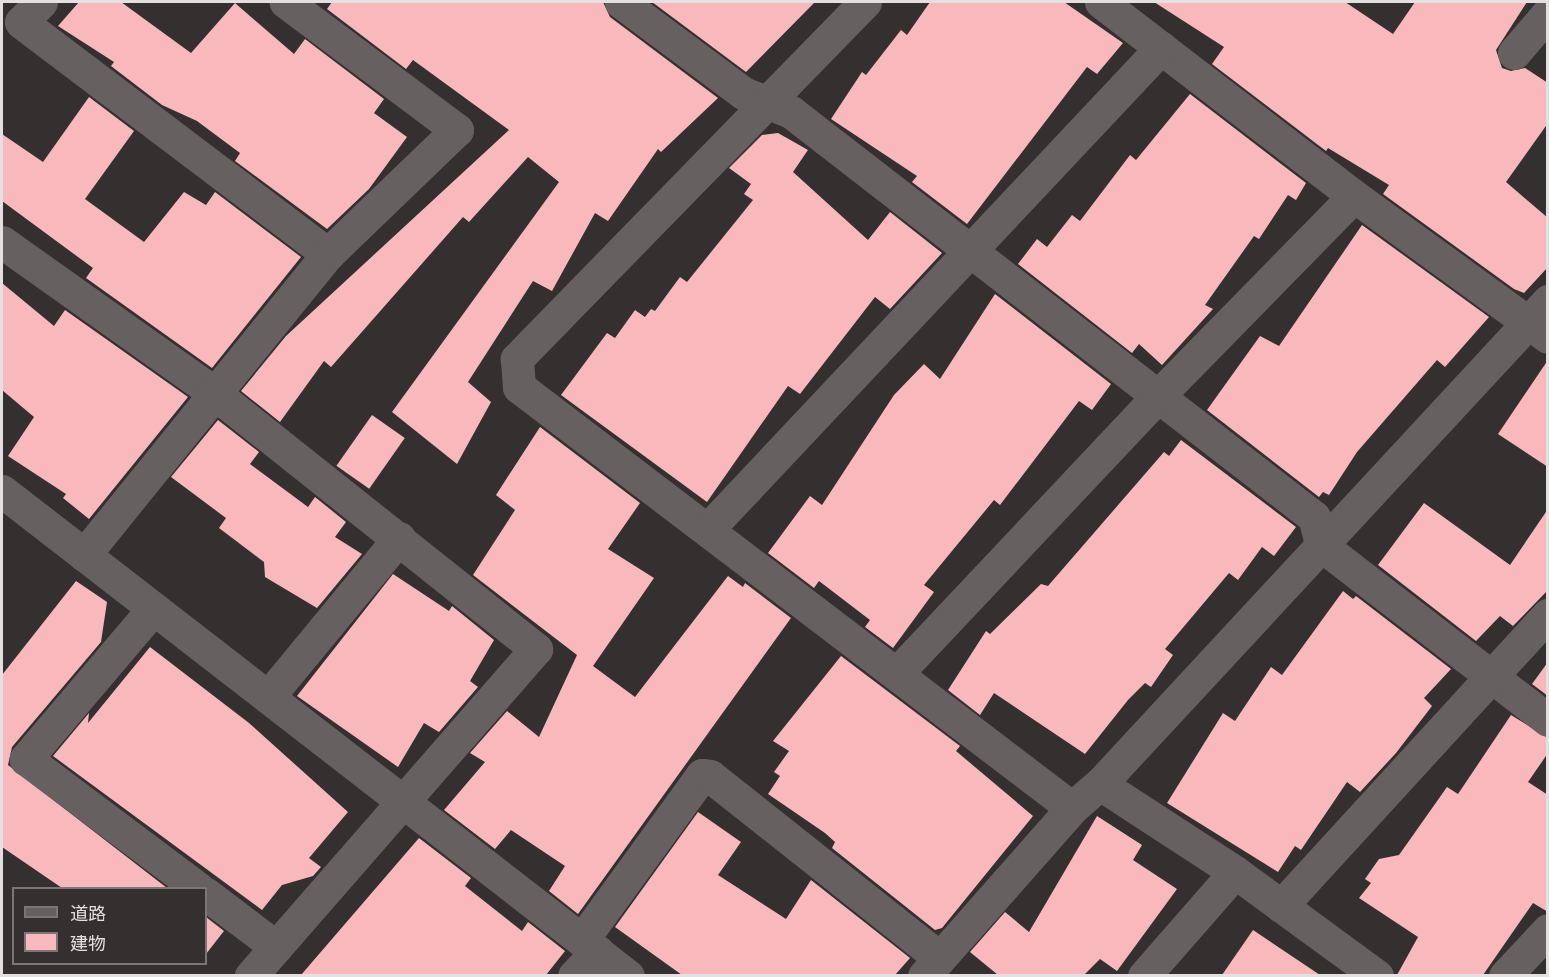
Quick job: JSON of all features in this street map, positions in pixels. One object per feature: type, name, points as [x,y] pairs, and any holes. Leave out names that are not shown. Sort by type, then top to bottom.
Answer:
[{"type":"street","points":[[41,2],[21,22],[328,254]]},
{"type":"street","points":[[84,555],[213,392],[328,254],[457,130],[286,2]]},
{"type":"street","points":[[621,2],[743,93],[791,112],[1158,396],[1314,517],[1322,546],[1548,720]]},
{"type":"street","points":[[865,2],[517,359],[519,387],[898,672],[1072,808]]},
{"type":"street","points":[[574,975],[590,945],[702,775],[710,776],[932,967],[1072,808],[1100,784],[1322,546],[1541,320],[1354,196],[1101,2]]},
{"type":"street","points":[[1514,53],[1548,13]]},
{"type":"street","points":[[708,529],[1161,48]]},
{"type":"street","points":[[898,672],[1158,396],[1354,196]]},
{"type":"street","points":[[2,242],[213,392],[536,649],[251,975]]},
{"type":"street","points":[[2,491],[628,975]]},
{"type":"street","points":[[268,697],[399,538]]},
{"type":"street","points":[[153,609],[26,759],[197,887]]},
{"type":"street","points":[[1281,906],[1490,675],[1548,615]]},
{"type":"street","points":[[1100,784],[1235,872],[1377,975]]},
{"type":"street","points":[[1144,975],[1235,872]]},
{"type":"street","points":[[207,895],[276,947]]},
{"type":"street","points":[[1505,975],[1548,930]]},
{"type":"building","points":[[79,2],[121,2],[191,53],[235,3],[294,54],[305,39],[384,99],[374,113],[407,137],[369,189],[327,229],[235,161],[240,153],[197,121],[162,105],[111,66],[114,62],[58,26]]},
{"type":"building","points":[[332,2],[603,2],[610,17],[718,98],[661,152],[658,149],[608,221],[595,213],[552,291],[533,281],[468,382],[491,402],[457,464],[392,412],[559,182],[528,157],[469,222],[463,217],[331,367],[324,361],[280,422],[241,391],[286,336],[509,130],[413,60],[406,69],[327,9]]},
{"type":"building","points":[[652,2],[815,2],[746,72]]},
{"type":"building","points":[[930,2],[1064,2],[1123,43],[1097,74],[1087,67],[967,224],[912,182],[917,176],[831,119],[862,72],[866,75],[901,30],[907,35]]},
{"type":"building","points":[[1154,2],[1345,2],[1393,34],[1415,2],[1527,2],[1496,50],[1502,68],[1511,71],[1525,68],[1548,83],[1548,123],[1506,182],[1548,218],[1548,267],[1524,293],[1514,289],[1383,194],[1389,185],[1328,148],[1326,151],[1212,64],[1224,47]]},
{"type":"building","points":[[1190,94],[1306,183],[1296,200],[1288,195],[1259,239],[1254,236],[1205,305],[1213,309],[1162,365],[1139,344],[1132,353],[1018,264],[1037,239],[1047,247],[1072,215],[1080,221],[1130,155],[1136,160]]},
{"type":"building","points":[[89,97],[134,131],[85,199],[144,242],[184,192],[206,205],[215,192],[301,257],[212,368],[86,278],[93,268],[2,201],[2,134],[43,162]]},
{"type":"building","points":[[778,133],[808,150],[793,172],[868,240],[890,212],[942,253],[890,309],[875,297],[800,394],[788,386],[707,502],[561,395],[607,333],[615,338],[635,310],[645,317],[651,309],[655,311],[680,277],[687,282],[753,200],[744,194],[751,184],[729,168],[762,135]]},
{"type":"building","points":[[1362,225],[1489,317],[1445,367],[1437,360],[1357,452],[1329,495],[1323,492],[1319,497],[1207,410],[1260,336],[1279,346]]},
{"type":"building","points":[[2,283],[54,326],[65,310],[188,397],[89,519],[63,498],[66,494],[8,456],[34,417],[2,390]]},
{"type":"building","points":[[995,294],[1111,384],[1092,410],[1079,401],[1000,505],[994,500],[924,585],[934,592],[893,648],[865,627],[870,620],[819,581],[814,588],[768,553],[810,496],[822,505],[894,395],[924,364],[940,379]]},
{"type":"building","points":[[1548,360],[1548,467],[1498,434]]},
{"type":"building","points":[[372,415],[405,438],[369,489],[336,466]]},
{"type":"building","points":[[218,420],[259,452],[250,464],[308,507],[315,497],[346,522],[335,537],[362,554],[317,608],[265,577],[264,562],[219,528],[226,518],[171,477]]},
{"type":"building","points":[[540,427],[640,503],[608,549],[654,578],[593,666],[635,697],[728,576],[743,587],[745,583],[791,618],[578,914],[549,891],[565,866],[511,830],[495,849],[444,810],[485,762],[470,753],[507,711],[539,737],[577,655],[473,575],[515,510],[496,495]]},
{"type":"building","points":[[1181,440],[1296,527],[1274,556],[1262,547],[1238,580],[1229,573],[1165,649],[1173,655],[1151,687],[1145,683],[1128,700],[1085,754],[994,693],[980,715],[948,690],[986,631],[990,634],[1041,584],[1048,586],[1164,452],[1169,456]]},
{"type":"building","points":[[1424,503],[1510,565],[1548,509],[1548,590],[1513,626],[1500,616],[1476,641],[1378,565]]},
{"type":"building","points":[[393,574],[449,611],[452,606],[494,640],[470,681],[478,687],[439,732],[424,723],[398,767],[297,696]]},
{"type":"building","points":[[76,581],[107,602],[101,642],[12,747],[8,765],[166,887],[61,887],[2,847],[2,675]]},
{"type":"building","points":[[1343,591],[1353,599],[1356,596],[1451,669],[1424,698],[1432,706],[1396,753],[1360,792],[1347,782],[1301,850],[1295,846],[1278,872],[1167,803],[1223,713],[1235,721],[1271,667],[1282,675]]},
{"type":"building","points":[[150,647],[249,723],[348,812],[309,858],[321,867],[313,876],[282,885],[262,910],[53,756],[89,713],[88,723]]},
{"type":"building","points":[[841,656],[960,746],[956,751],[1033,816],[942,928],[935,930],[832,848],[835,842],[825,833],[768,794],[780,776],[774,772],[789,751],[773,741]]},
{"type":"building","points":[[1548,662],[1548,696],[1532,684]]},
{"type":"building","points":[[1511,715],[1548,738],[1548,753],[1528,782],[1548,795],[1548,912],[1533,903],[1483,975],[1397,975],[1418,937],[1359,898],[1371,883],[1365,879],[1379,859],[1399,855],[1447,787],[1458,794]]},
{"type":"building","points":[[698,812],[741,842],[718,875],[786,919],[811,880],[910,958],[895,975],[682,975],[615,927]]},
{"type":"building","points":[[1097,816],[1142,845],[1133,860],[1177,889],[1117,971],[1100,959],[1084,975],[998,975],[970,952],[1005,912],[1029,932]]},
{"type":"building","points":[[419,838],[471,878],[465,886],[522,931],[528,922],[565,951],[546,975],[301,975]]},
{"type":"building","points":[[207,918],[224,931],[207,953]]},
{"type":"building","points":[[1253,930],[1320,975],[1222,975]]}]
